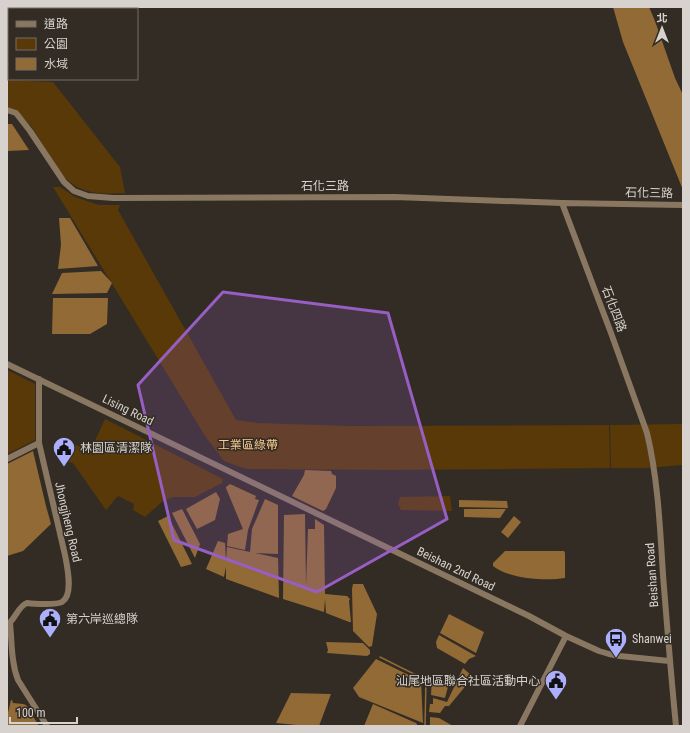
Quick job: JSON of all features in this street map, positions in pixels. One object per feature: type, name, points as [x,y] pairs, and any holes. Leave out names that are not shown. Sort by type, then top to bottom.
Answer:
[{"type":"street","name":"石化三路","points":[[7,110],[16,113],[30,131],[64,182],[74,191],[88,196],[113,198],[395,197],[562,203],[680,205]]},
{"type":"street","name":"石化四路","points":[[562,203],[643,423]]},
{"type":"street","name":"Lising Road","points":[[7,364],[239,476]]},
{"type":"street","name":"Jhongjheng Road","points":[[9,624],[23,605],[27,603],[56,604],[62,602],[69,589],[68,570],[65,555],[39,443],[39,379]]},
{"type":"street","name":"Beishan Road","points":[[643,423],[647,433],[655,476],[669,661],[676,726]]},
{"type":"street","points":[[7,459],[39,443]]},
{"type":"street","name":"Beishan 2nd Road","points":[[239,476],[599,651],[609,654],[669,661]]},
{"type":"street","points":[[9,624],[13,662],[18,680],[47,726]]},
{"type":"street","points":[[520,726],[566,636]]},
{"type":"highlighted area","points":[[223,292],[388,313],[447,519],[317,592],[174,540],[138,385]]},
{"type":"green space","points":[[7,80],[53,82],[120,167],[125,193],[91,192],[69,182],[62,175],[31,126],[20,115],[7,107]]},
{"type":"green space","name":"工業區綠帶","points":[[53,187],[60,187],[75,197],[99,205],[120,205],[118,210],[236,420],[257,423],[349,426],[609,425],[610,468],[391,470],[246,469],[224,461],[205,436]]},
{"type":"green space","points":[[7,370],[35,384],[35,440],[7,454]]},
{"type":"green space","points":[[105,419],[223,479],[222,483],[195,497],[174,497],[164,500],[145,517],[133,510],[134,504],[118,496],[106,510],[73,463],[66,461],[76,445],[90,451]]},
{"type":"green space","points":[[682,424],[683,465],[646,468],[611,468],[610,425]]},
{"type":"green space","points":[[450,496],[452,511],[401,510],[398,504],[400,497]]},
{"type":"water","points":[[613,7],[649,7],[655,21],[675,78],[683,95],[683,190],[623,42]]},
{"type":"water","points":[[7,124],[12,124],[29,150],[7,151]]},
{"type":"water","points":[[59,218],[70,218],[98,266],[58,269],[61,245]]},
{"type":"water","points":[[101,271],[112,283],[107,293],[52,294],[62,273]]},
{"type":"water","points":[[53,298],[108,298],[107,324],[90,334],[52,334]]},
{"type":"water","points":[[33,451],[51,524],[23,551],[7,556],[7,464]]},
{"type":"water","points":[[305,470],[331,471],[332,474],[336,476],[336,488],[326,509],[323,511],[292,496],[304,475]]},
{"type":"water","points":[[230,484],[256,496],[255,499],[259,500],[248,530],[245,550],[227,546],[228,534],[243,529],[226,488]]},
{"type":"water","points":[[216,492],[220,499],[215,520],[197,529],[186,509]]},
{"type":"water","points":[[265,499],[278,505],[278,554],[255,553],[278,558],[279,598],[226,579],[226,567],[224,577],[206,569],[218,541],[225,543],[226,561],[227,547],[250,552],[252,529]]},
{"type":"water","points":[[459,500],[507,501],[508,508],[459,507]]},
{"type":"water","points":[[182,509],[200,544],[195,558],[172,513]]},
{"type":"water","points":[[464,509],[506,509],[500,518],[464,517]]},
{"type":"water","points":[[305,514],[306,586],[308,529],[315,529],[315,519],[324,525],[325,594],[347,596],[350,599],[351,622],[326,613],[325,599],[324,612],[283,599],[284,515]]},
{"type":"water","points":[[168,516],[192,564],[181,567],[158,521]]},
{"type":"water","points":[[514,516],[521,522],[508,538],[501,532]]},
{"type":"water","points":[[505,551],[564,551],[565,578],[538,579],[508,574],[493,566],[493,563]]},
{"type":"water","points":[[353,584],[363,584],[377,614],[372,646],[369,647],[353,631]]},
{"type":"water","points":[[449,614],[484,632],[476,653],[440,633]]},
{"type":"water","points":[[439,635],[476,656],[469,659],[465,664],[437,648],[436,642]]},
{"type":"water","points":[[326,642],[363,643],[370,650],[370,654],[367,656],[327,653],[328,650]]},
{"type":"water","points":[[376,659],[421,681],[423,723],[359,697],[353,688]]},
{"type":"water","points":[[463,668],[473,677],[449,706],[445,706],[440,713],[429,712],[430,704],[433,704],[433,698],[447,702]]},
{"type":"water","points":[[432,676],[449,683],[445,698],[431,695]]},
{"type":"water","points":[[291,693],[331,694],[319,726],[276,723]]},
{"type":"water","points":[[11,700],[13,703],[26,705],[39,726],[7,726],[7,717]]},
{"type":"water","points":[[373,704],[416,723],[418,726],[364,726]]},
{"type":"water","points":[[430,717],[439,718],[453,726],[430,726]]},
{"type":"waterway","points":[[380,657],[426,680],[425,726]]},
{"type":"place","name":"林園區清潔隊","points":[[64,468]]},
{"type":"place","name":"第六岸巡總隊","points":[[50,638]]},
{"type":"place","name":"Shanwei","points":[[616,658]]},
{"type":"place","name":"汕尾地區聯合社區活動中心","points":[[556,700]]}]
